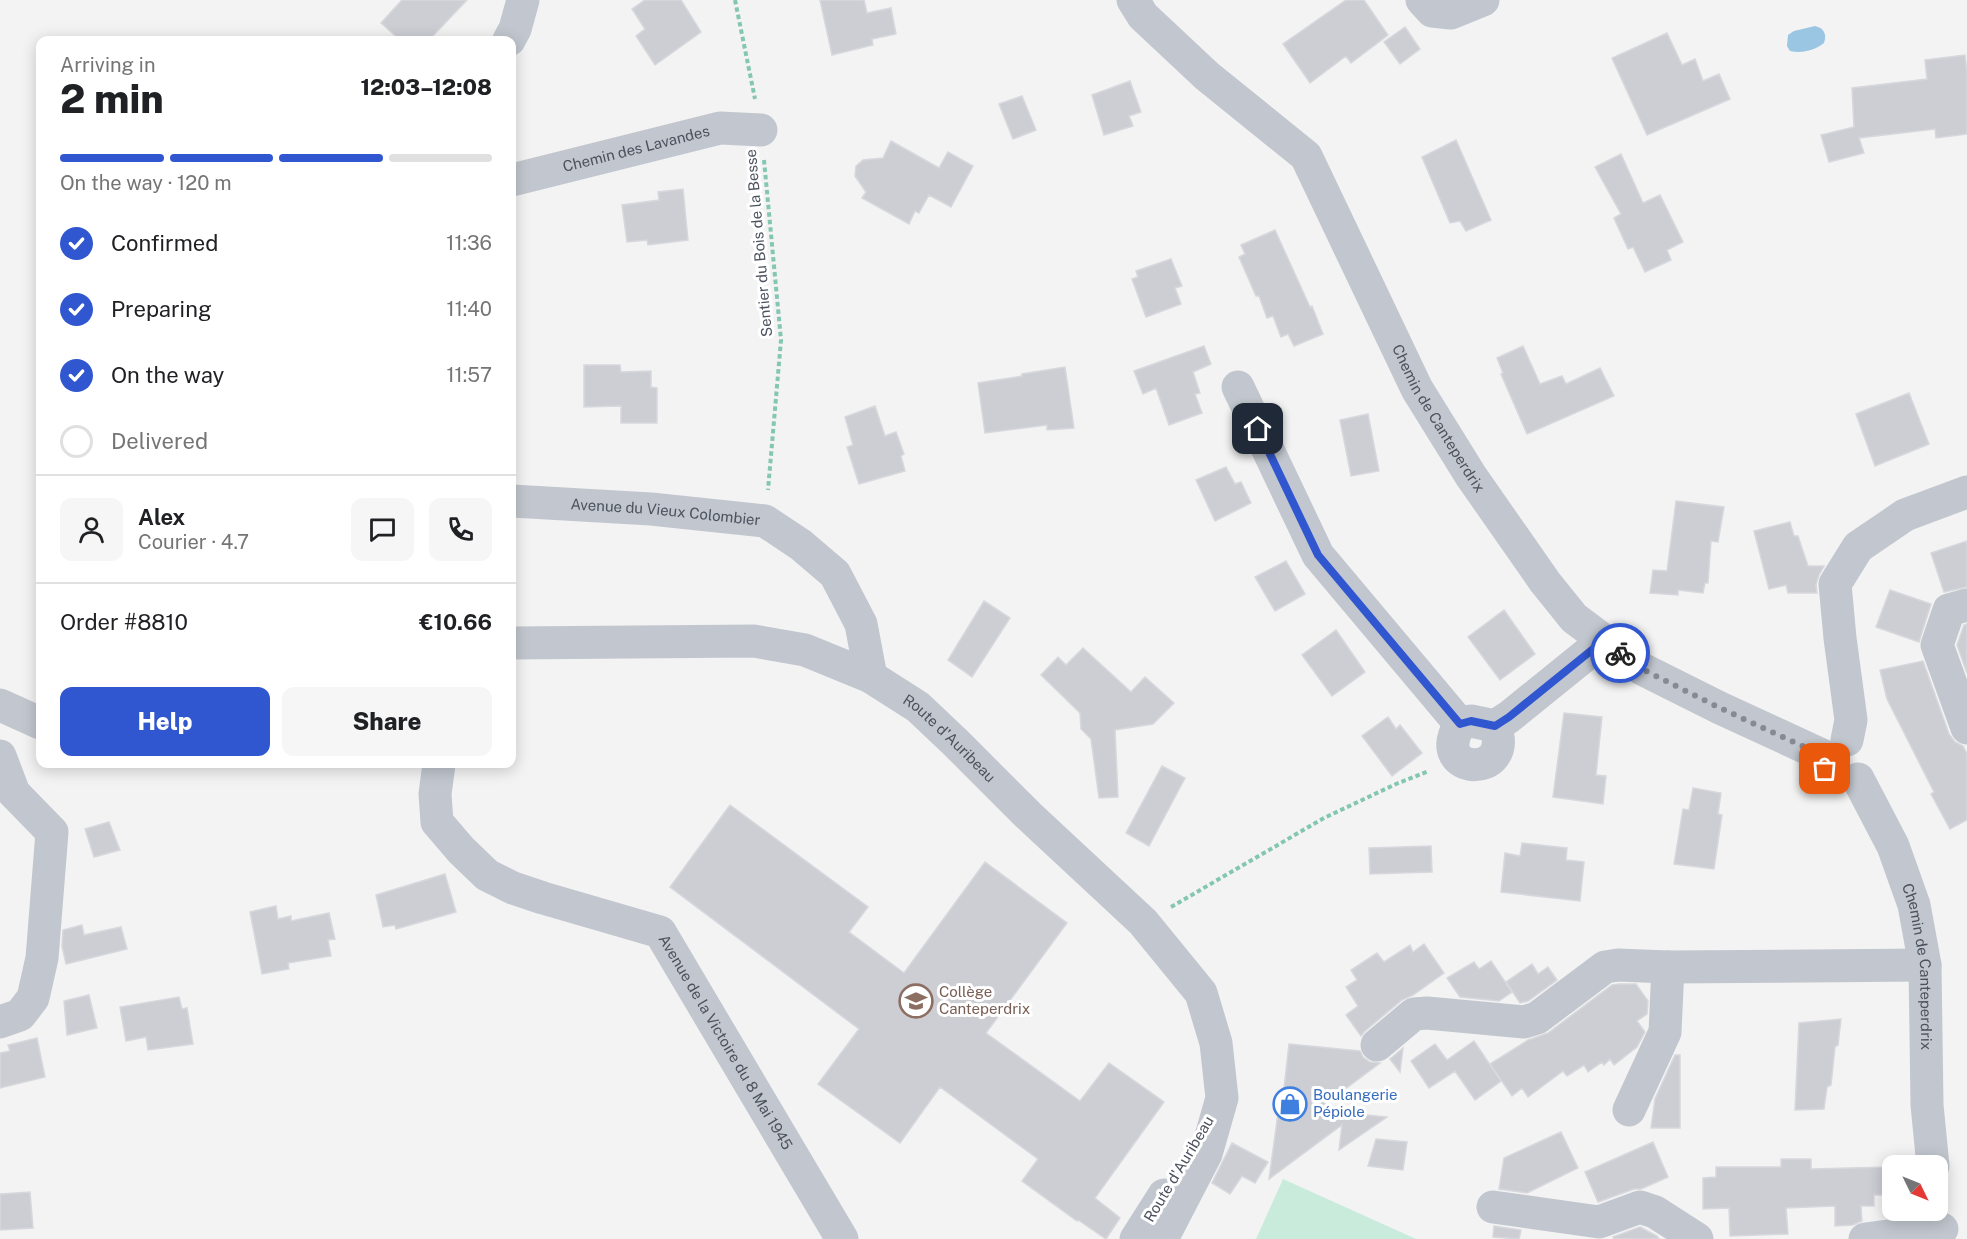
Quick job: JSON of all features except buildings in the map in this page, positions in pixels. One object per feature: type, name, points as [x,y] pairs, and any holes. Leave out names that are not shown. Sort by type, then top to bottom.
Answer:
[{"type":"street","points":[[511,36],[523,0]]},
{"type":"street","name":"Chemin de Canteperdrix","points":[[1133,0],[1143,16],[1207,76],[1306,156],[1417,389],[1471,476],[1545,582],[1574,618],[1642,669],[1720,708],[1835,748],[1859,744],[1867,755],[1866,768],[1858,779],[1893,846],[1914,905],[1925,964],[1927,1105],[1932,1155]]},
{"type":"street","points":[[1422,0],[1432,11],[1451,13],[1483,0]]},
{"type":"street","name":"Chemin des Lavandes","points":[[516,179],[720,128],[761,130]]},
{"type":"street","points":[[1238,387],[1318,555],[1457,740],[1463,764],[1477,767],[1491,760],[1498,748],[1495,726]]},
{"type":"street","points":[[1835,748],[1851,720],[1835,584],[1858,547],[1905,515],[1967,492]]},
{"type":"street","name":"Avenue du Vieux Colombier","points":[[516,501],[651,509],[765,521],[801,545],[835,574],[861,624],[871,677]]},
{"type":"street","points":[[1967,605],[1949,610],[1937,645],[1967,729]]},
{"type":"street","name":"Route d'Auribeau","points":[[516,643],[754,641],[805,650],[871,677],[918,707],[1028,815],[1143,922],[1201,993],[1216,1043],[1222,1098],[1206,1154],[1162,1239]]},
{"type":"street","points":[[1457,740],[1471,721],[1495,726],[1509,717],[1603,641]]},
{"type":"street","points":[[0,705],[36,721]]},
{"type":"street","points":[[0,756],[14,793],[52,832],[42,958],[33,998],[20,1015],[0,1022]]},
{"type":"street","name":"Avenue de la Victoire du 8 Mai 1945","points":[[438,768],[435,794],[437,822],[461,850],[488,875],[513,888],[543,898],[660,932],[842,1239]]},
{"type":"street","points":[[1377,1045],[1414,1014],[1427,1013],[1524,1022],[1537,1018],[1605,967],[1618,965],[1668,967],[1925,964]]},
{"type":"street","points":[[1629,1110],[1665,1032],[1668,967]]},
{"type":"street","name":"Route d'Auribeau","points":[[1136,1239],[1222,1098]]},
{"type":"street","points":[[1493,1207],[1599,1222],[1640,1207],[1655,1212],[1697,1239]]},
{"type":"street","points":[[1864,1239],[1941,1224]]},
{"type":"path","name":"Sentier du Bois de la Besse","points":[[735,0],[761,130],[781,340],[765,521]]},
{"type":"path","points":[[1143,922],[1324,818],[1396,784],[1441,767],[1457,740]]},
{"type":"green space","points":[[1283,1179],[1416,1239],[1256,1239]]},
{"type":"water","points":[[1815,26],[1824,32],[1824,43],[1808,51],[1790,51],[1787,46],[1788,35],[1794,31]]},
{"type":"way so far","points":[[1620,653],[1642,669],[1824,756],[1825,769]]},
{"type":"place","name":"Collège Canteperdrix","points":[[916,1001]]},
{"type":"place","name":"Boulangerie Pépiole","points":[[1290,1104]]},
{"type":"route","points":[[1258,429],[1318,555],[1460,724],[1471,721],[1495,726],[1603,641],[1620,653]]}]
